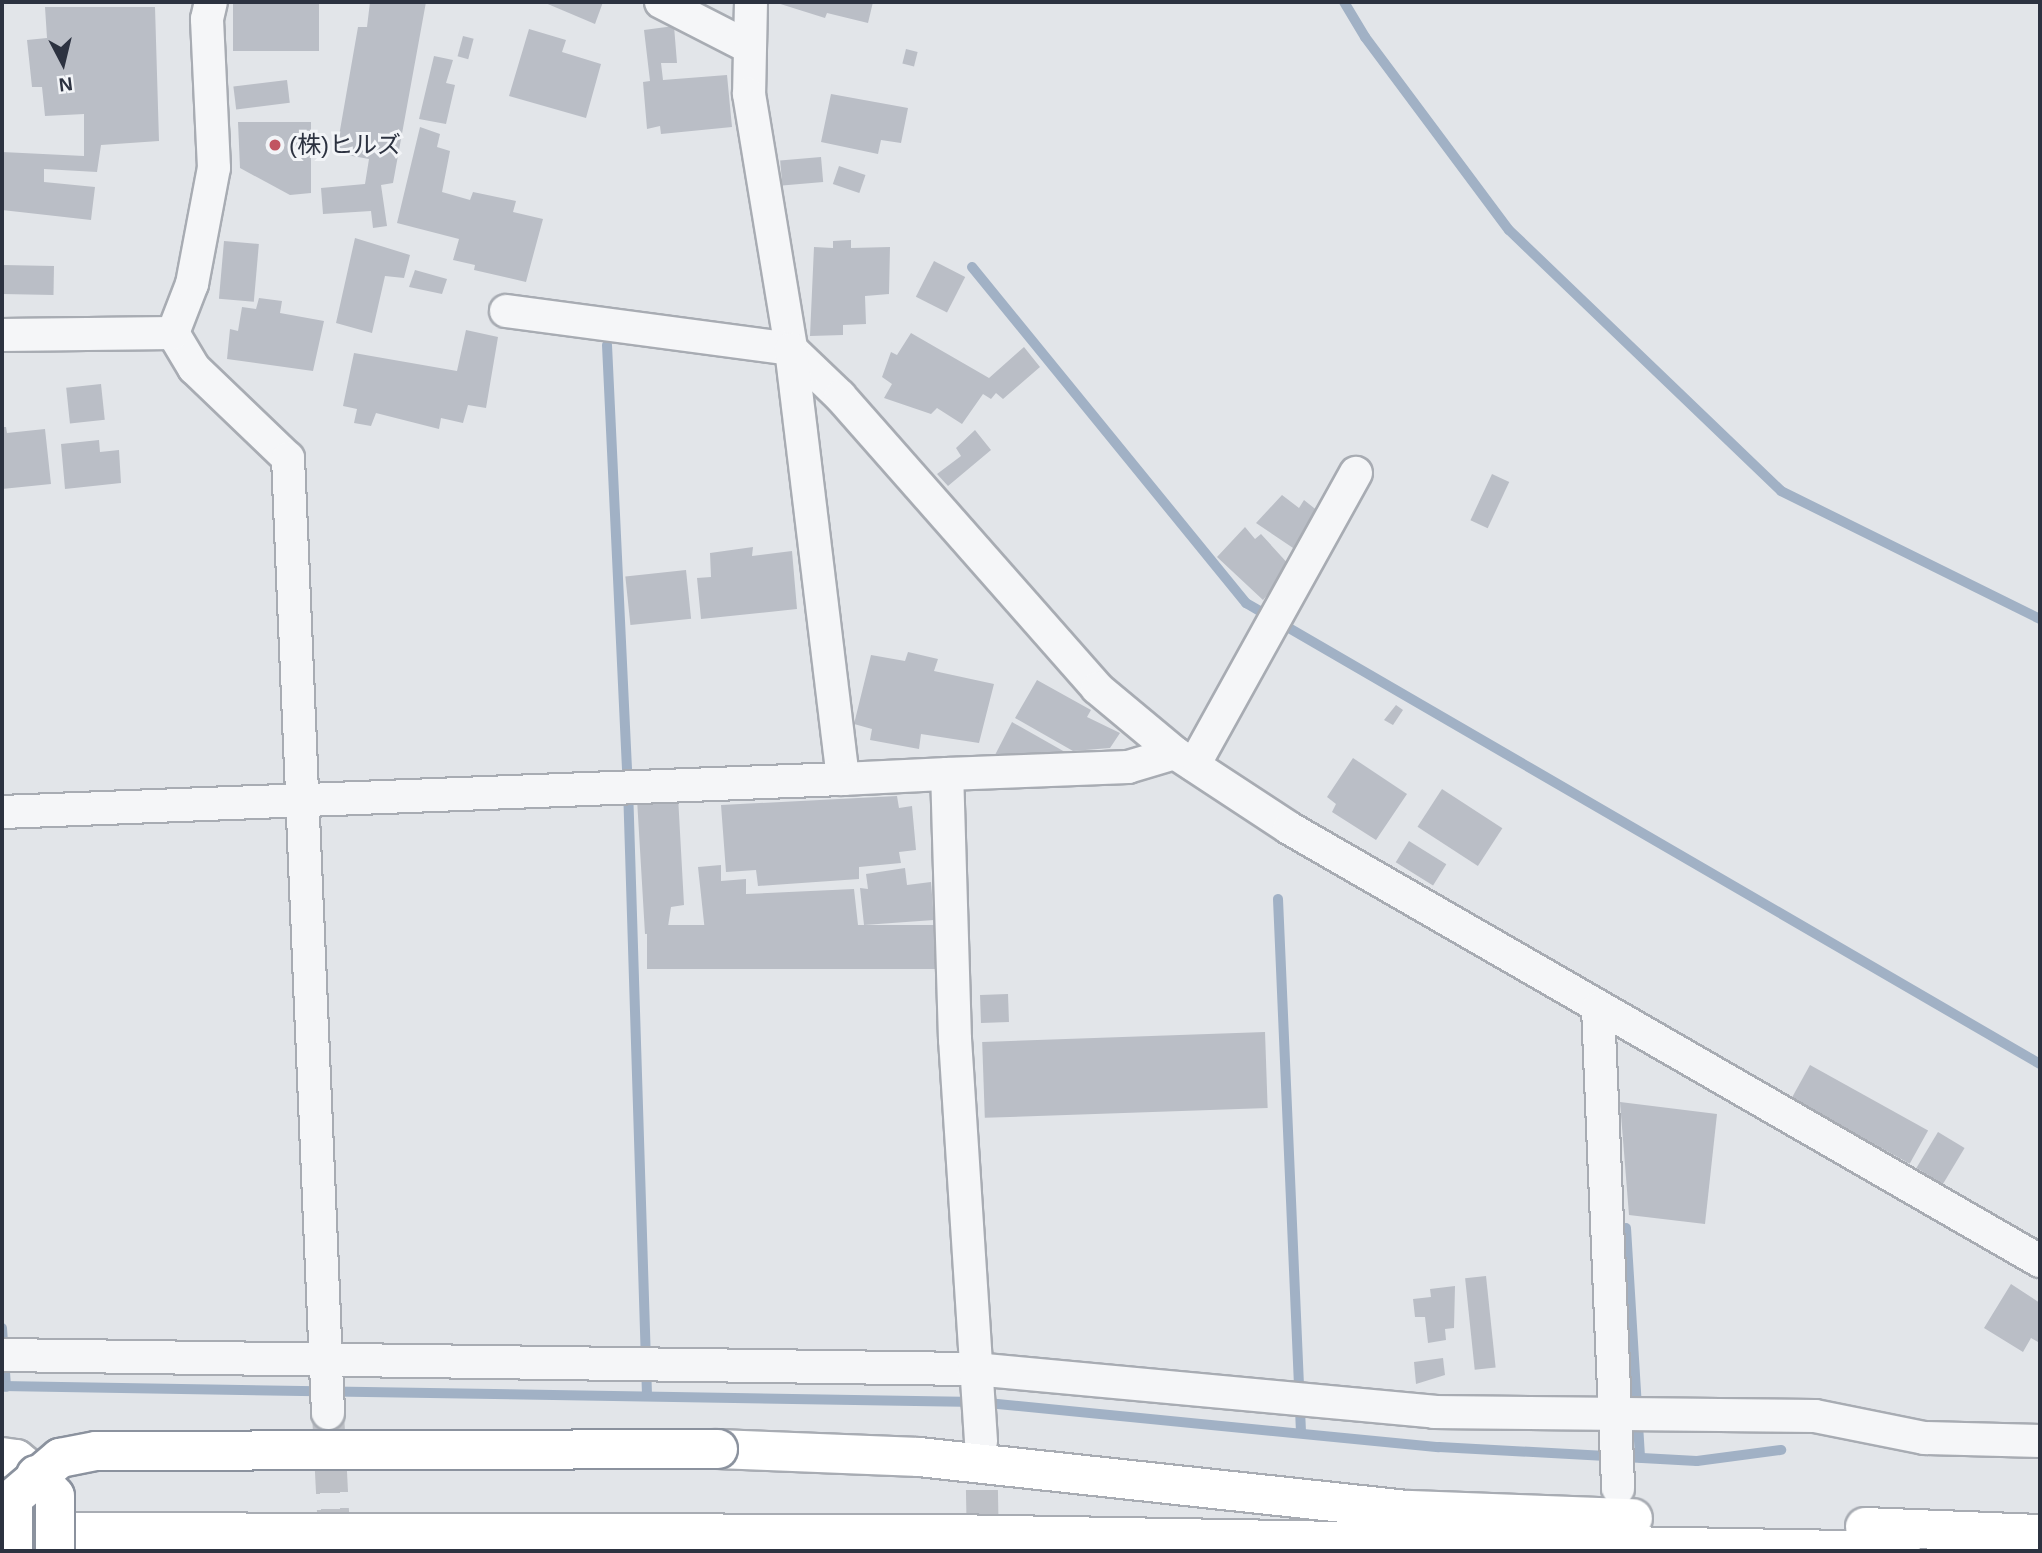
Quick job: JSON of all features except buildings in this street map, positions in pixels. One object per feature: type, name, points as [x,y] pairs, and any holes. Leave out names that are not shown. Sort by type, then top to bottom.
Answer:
[{"type":"highway","points":[[13,1551],[13,1498],[36,1475],[60,1458],[96,1451],[718,1449],[919,1457],[1410,1510],[2040,1534]]},
{"type":"highway","points":[[2,1457],[16,1459],[36,1475],[55,1496],[55,1551]]},
{"type":"highway","points":[[2,1532],[948,1534],[1901,1551]]},
{"type":"street","points":[[173,333],[192,284],[214,168],[207,19],[211,2]]},
{"type":"street","points":[[661,2],[747,46]]},
{"type":"street","points":[[751,2],[747,46],[749,94],[791,349],[843,779]]},
{"type":"street","points":[[506,311],[791,349],[840,396],[1097,688],[1184,759],[1290,828],[2040,1261]]},
{"type":"street","points":[[2,335],[173,333]]},
{"type":"street","points":[[173,333],[194,369],[288,458],[328,1413]]},
{"type":"street","points":[[1184,759],[1356,473]]},
{"type":"street","points":[[2,812],[1128,767],[1184,759]]},
{"type":"street","points":[[947,774],[955,1040],[974,1368],[981,1441]]},
{"type":"street","points":[[1598,1008],[1618,1489]]},
{"type":"street","points":[[2,1355],[326,1362],[974,1368],[1434,1412],[1815,1416],[1924,1438],[2040,1441]]},
{"type":"waterway","points":[[1344,2],[1365,37],[1509,230],[1781,491],[2040,619]]},
{"type":"waterway","points":[[972,267],[1246,603],[2040,1064]]},
{"type":"waterway","points":[[607,345],[628,787],[647,1395]]},
{"type":"waterway","points":[[1278,899],[1301,1433]]},
{"type":"waterway","points":[[1626,1228],[1640,1458]]},
{"type":"waterway","points":[[2,1328],[6,1387]]},
{"type":"waterway","points":[[2,1386],[977,1402],[1439,1447],[1697,1461],[1781,1450]]},
{"type":"tunnel","points":[[328,1413],[335,1551]]},
{"type":"tunnel","points":[[981,1442],[983,1551]]},
{"type":"place","name":"(株)ヒルズ","points":[[275,145]]}]
